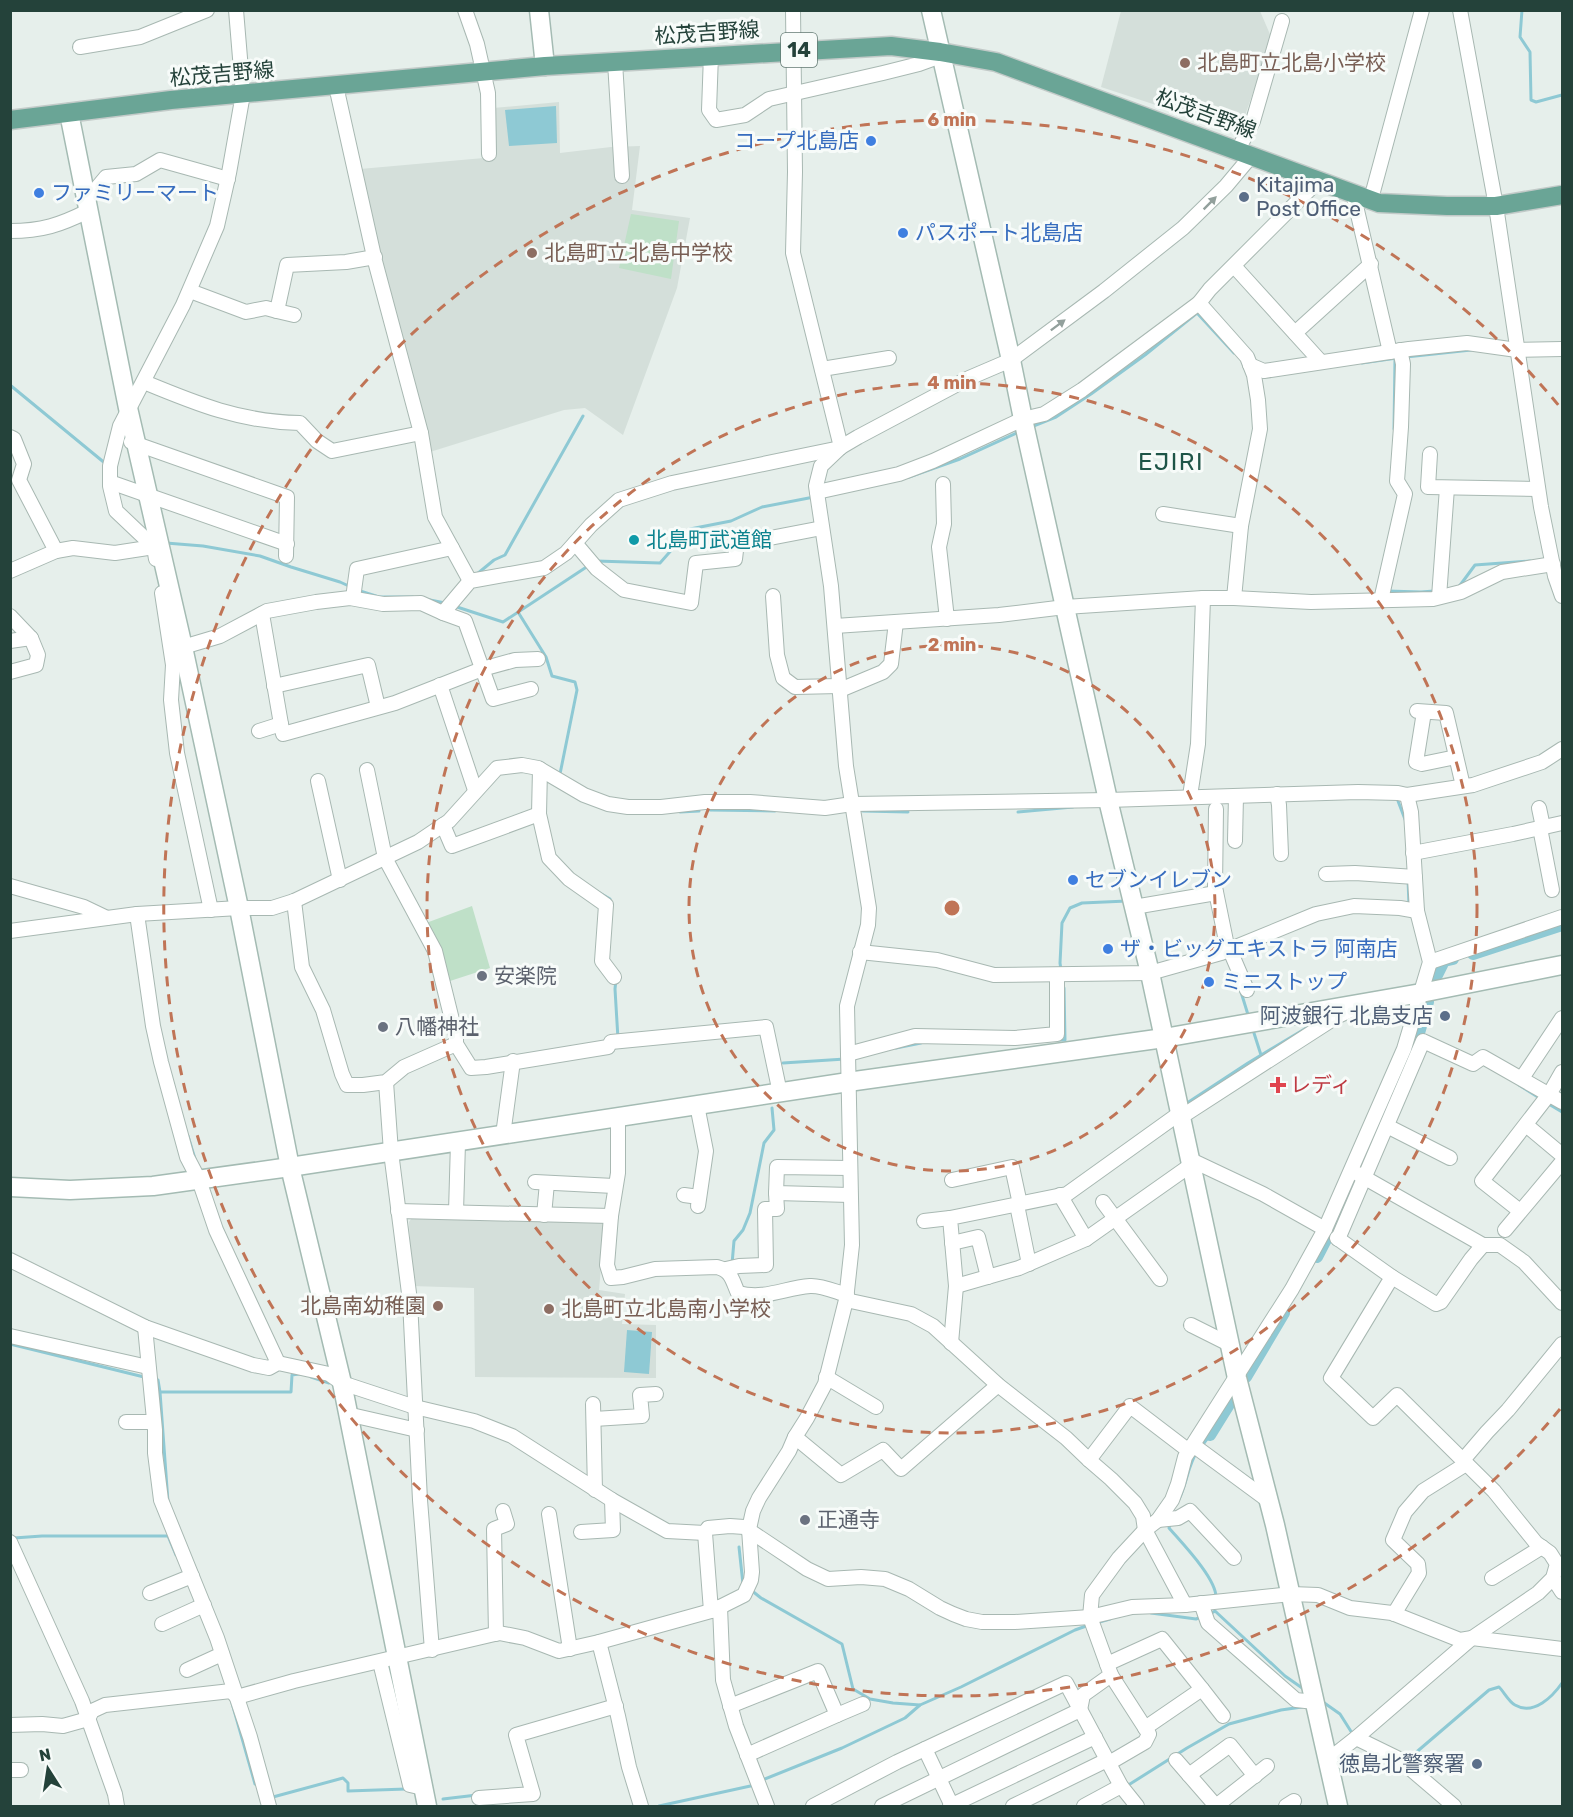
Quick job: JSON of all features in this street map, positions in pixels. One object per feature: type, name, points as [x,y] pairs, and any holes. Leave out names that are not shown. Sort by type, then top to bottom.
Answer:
[{"type":"main road","name":"松茂吉野線","points":[[10,120],[171,100],[545,66],[891,46],[996,62],[1379,202],[1496,206],[1562,194]]},
{"type":"street","points":[[80,47],[140,37],[207,10]]},
{"type":"street","points":[[158,545],[116,511],[110,482],[110,466],[120,426],[128,408],[144,382],[190,291],[217,226],[228,180],[243,94],[236,10]]},
{"type":"street","points":[[465,10],[477,44],[488,93],[489,154]]},
{"type":"street","points":[[539,10],[545,66]]},
{"type":"street","points":[[794,10],[793,254],[841,447]]},
{"type":"street","points":[[931,10],[1108,800],[1150,973],[1229,1344],[1291,1594],[1338,1806]]},
{"type":"street","points":[[1371,200],[1422,10]]},
{"type":"street","points":[[1460,10],[1496,206],[1538,489],[1563,596]]},
{"type":"street","points":[[237,1697],[294,1681],[496,1634],[525,1638],[560,1650],[570,1648],[715,1609],[744,1595],[753,1572],[749,1529],[753,1511],[825,1384],[847,1298],[852,1245],[847,1006],[868,925],[868,908],[846,765],[835,626],[816,486],[821,466],[841,447],[969,378],[1011,360],[1104,291],[1183,228],[1226,186],[1245,153],[1282,21]]},
{"type":"street","points":[[711,56],[709,110],[716,120],[745,115],[769,99],[920,64],[941,54]]},
{"type":"street","points":[[615,62],[622,176]]},
{"type":"street","points":[[336,86],[375,257],[421,433],[435,517],[470,581]]},
{"type":"street","points":[[69,113],[177,647],[239,908],[290,1167],[342,1383],[388,1660],[427,1806]]},
{"type":"street","points":[[10,231],[30,231],[60,225],[87,206],[106,177],[136,174],[160,160],[228,180]]},
{"type":"street","points":[[817,492],[899,474],[1024,426],[1044,414],[1082,390],[1199,303],[1319,180]]},
{"type":"street","points":[[1353,193],[1398,356],[1401,427],[1397,481],[1405,494],[1381,600]]},
{"type":"street","points":[[277,311],[287,265],[346,262],[375,257]]},
{"type":"street","points":[[1295,333],[1371,264]]},
{"type":"street","points":[[1234,266],[1321,362]]},
{"type":"street","points":[[190,291],[246,312],[266,308],[294,315]]},
{"type":"street","points":[[1199,303],[1247,357],[1254,375],[1258,400],[1260,429],[1241,526],[1234,598]]},
{"type":"street","points":[[1250,365],[1264,371],[1321,362],[1398,356],[1467,343],[1517,350],[1563,349]]},
{"type":"street","points":[[822,369],[890,358]]},
{"type":"street","points":[[144,382],[198,405],[239,417],[300,423],[317,441],[332,451],[421,433]]},
{"type":"street","points":[[10,436],[14,439],[24,464],[20,480],[56,551]]},
{"type":"street","points":[[110,482],[286,550],[287,497],[117,437]]},
{"type":"street","points":[[443,613],[470,581],[544,568],[566,553],[619,500],[672,483],[841,447]]},
{"type":"street","points":[[1430,454],[1428,487],[1538,489]]},
{"type":"street","points":[[943,484],[944,524],[939,547],[947,619]]},
{"type":"street","points":[[1439,597],[1447,488]]},
{"type":"street","points":[[1163,514],[1241,526]]},
{"type":"street","points":[[575,543],[597,569],[624,590],[691,603],[696,563],[735,559],[737,542],[822,528]]},
{"type":"street","points":[[10,571],[56,551],[73,548],[115,553],[158,545]]},
{"type":"street","points":[[353,598],[357,569],[452,548]]},
{"type":"street","points":[[835,626],[1203,598],[1311,602],[1439,597],[1461,592],[1502,572],[1556,567]]},
{"type":"street","points":[[772,596],[777,655],[783,678],[795,687],[840,688],[883,672],[891,664],[896,622]]},
{"type":"street","points":[[177,647],[220,636],[262,614],[316,602],[353,598],[383,604],[421,603],[465,621],[493,699],[531,689]]},
{"type":"street","points":[[1190,796],[1198,744],[1203,598]]},
{"type":"street","points":[[262,614],[283,734],[378,707],[482,669],[515,660],[538,659]]},
{"type":"street","points":[[10,616],[31,638],[38,655],[36,664],[10,672]]},
{"type":"street","points":[[10,641],[31,638]]},
{"type":"street","points":[[177,647],[173,665],[171,700],[177,753],[211,910]]},
{"type":"street","points":[[274,686],[368,665],[378,707]]},
{"type":"street","points":[[440,685],[475,790]]},
{"type":"street","points":[[1456,757],[1422,764],[1416,762],[1420,711],[1446,713],[1463,786]]},
{"type":"street","points":[[259,731],[281,724]]},
{"type":"street","points":[[10,931],[137,914],[272,908],[294,901],[418,842],[449,821],[497,768],[522,765],[540,769],[584,795],[608,804],[628,807],[750,802],[825,808],[852,804],[1108,800],[1190,796],[1236,799],[1277,794],[1358,792],[1407,795],[1473,785],[1542,762],[1563,749]]},
{"type":"street","points":[[540,769],[539,814],[549,858],[569,879],[606,905],[602,961],[614,977]]},
{"type":"street","points":[[367,770],[385,858],[435,951],[456,1044],[471,1068],[614,1043],[766,1027],[780,1093]]},
{"type":"street","points":[[318,781],[340,880]]},
{"type":"street","points":[[1277,794],[1281,854]]},
{"type":"street","points":[[1012,1806],[1108,1762],[1145,1742],[1149,1734],[1109,1670],[1089,1617],[1092,1595],[1119,1558],[1145,1530],[1158,1520],[1172,1500],[1185,1457],[1195,1450],[1292,1289],[1325,1229],[1404,1049],[1430,962],[1417,911],[1411,812],[1407,795]]},
{"type":"street","points":[[1235,841],[1236,799]]},
{"type":"street","points":[[1539,808],[1552,890]]},
{"type":"street","points":[[1216,809],[1216,892],[1226,941],[1247,990]]},
{"type":"street","points":[[443,825],[452,846],[539,814]]},
{"type":"street","points":[[1413,853],[1563,823]]},
{"type":"street","points":[[1326,874],[1355,873],[1415,877]]},
{"type":"street","points":[[10,886],[84,907],[107,918]]},
{"type":"street","points":[[1133,903],[1216,892]]},
{"type":"street","points":[[294,901],[302,967],[322,1010],[347,1085],[386,1082],[404,1067],[456,1044]]},
{"type":"street","points":[[860,952],[937,960],[994,975],[1150,973],[1230,949],[1316,914],[1354,906],[1417,911]]},
{"type":"street","points":[[137,914],[153,1026],[188,1157],[199,1180],[216,1230],[278,1363]]},
{"type":"street","points":[[1430,962],[1563,917]]},
{"type":"street","points":[[10,1187],[70,1190],[153,1186],[290,1167],[849,1082],[1164,1038],[1421,993],[1563,965]]},
{"type":"street","points":[[848,1058],[915,1036],[1015,1038],[1057,1034],[1060,975]]},
{"type":"street","points":[[924,1221],[950,1218],[1066,1194],[1179,1112],[1336,1017],[1369,1002]]},
{"type":"street","points":[[1522,1078],[1563,1018]]},
{"type":"street","points":[[1483,1245],[1442,1302],[1436,1304],[1392,1277],[1338,1238],[1423,1041],[1522,1078],[1563,1102]]},
{"type":"street","points":[[503,1135],[513,1061]]},
{"type":"street","points":[[1520,1211],[1482,1181],[1550,1094],[1563,1072]]},
{"type":"street","points":[[386,1082],[391,1152],[410,1301],[420,1503],[432,1650]]},
{"type":"street","points":[[684,1195],[698,1201],[706,1151],[697,1105]]},
{"type":"street","points":[[618,1117],[618,1173],[610,1216],[607,1265],[611,1278],[655,1269],[717,1267],[726,1269],[766,1265],[765,1209],[777,1209],[770,1167],[850,1168]]},
{"type":"street","points":[[1526,1125],[1563,1155]]},
{"type":"street","points":[[1387,1126],[1450,1158]]},
{"type":"street","points":[[456,1212],[458,1142]]},
{"type":"street","points":[[1190,1162],[1263,1194],[1325,1229]]},
{"type":"street","points":[[956,1287],[1029,1264],[1086,1239],[1190,1162]]},
{"type":"street","points":[[1505,1230],[1563,1162]]},
{"type":"street","points":[[952,1180],[1012,1167],[1029,1264]]},
{"type":"street","points":[[1351,1170],[1483,1245],[1500,1245],[1524,1262],[1563,1303]]},
{"type":"street","points":[[544,1215],[541,1182],[614,1186]]},
{"type":"street","points":[[776,1193],[850,1195]]},
{"type":"street","points":[[1060,1195],[1086,1239]]},
{"type":"street","points":[[1103,1202],[1160,1279]]},
{"type":"street","points":[[398,1211],[610,1216]]},
{"type":"street","points":[[950,1218],[956,1287],[951,1342]]},
{"type":"street","points":[[952,1243],[978,1237],[988,1277]]},
{"type":"street","points":[[10,1260],[145,1327],[253,1365],[269,1368],[278,1363],[329,1374],[342,1383],[416,1407],[474,1421],[512,1436],[595,1490],[668,1531],[705,1533]]},
{"type":"street","points":[[726,1269],[738,1293],[751,1297],[812,1286],[847,1298],[911,1314],[933,1326],[998,1385],[1066,1438],[1135,1503],[1143,1516],[1145,1530],[1185,1605]]},
{"type":"street","points":[[1328,1760],[1472,1638],[1538,1593],[1553,1578],[1557,1564],[1558,1556],[1536,1543],[1494,1491],[1397,1395],[1373,1418],[1331,1378],[1392,1277]]},
{"type":"street","points":[[1191,1325],[1229,1344]]},
{"type":"street","points":[[145,1327],[161,1500],[222,1654],[237,1697],[268,1806]]},
{"type":"street","points":[[10,1336],[148,1367]]},
{"type":"street","points":[[1394,1614],[1419,1573],[1418,1564],[1393,1540],[1405,1512],[1423,1491],[1465,1462],[1486,1432],[1508,1410],[1563,1344]]},
{"type":"street","points":[[826,1377],[876,1407]]},
{"type":"street","points":[[795,1437],[841,1475],[883,1450],[901,1469],[998,1385]]},
{"type":"street","points":[[594,1419],[642,1416],[640,1395],[656,1394]]},
{"type":"street","points":[[593,1404],[595,1490]]},
{"type":"street","points":[[1089,1460],[1130,1407],[1269,1502]]},
{"type":"street","points":[[347,1414],[417,1430]]},
{"type":"street","points":[[126,1422],[154,1422]]},
{"type":"street","points":[[581,1532],[613,1530],[612,1500]]},
{"type":"street","points":[[496,1634],[494,1529],[507,1524],[503,1511]]},
{"type":"street","points":[[1158,1520],[1178,1518],[1190,1511],[1234,1558]]},
{"type":"street","points":[[549,1515],[570,1648]]},
{"type":"street","points":[[767,1806],[747,1755],[723,1680],[705,1533],[708,1528],[744,1527],[807,1569],[828,1579],[836,1572],[885,1579],[909,1588],[947,1611],[966,1619],[982,1622],[1089,1617],[1132,1607],[1185,1605],[1291,1594],[1318,1595],[1350,1608],[1394,1614],[1460,1640],[1472,1638],[1563,1649]]},
{"type":"street","points":[[10,1542],[88,1719],[115,1794],[117,1806]]},
{"type":"street","points":[[1492,1578],[1542,1547]]},
{"type":"street","points":[[150,1593],[192,1576]]},
{"type":"street","points":[[1553,1578],[1563,1592]]},
{"type":"street","points":[[1201,1603],[1208,1623],[1296,1700],[1314,1696]]},
{"type":"street","points":[[162,1624],[204,1605]]},
{"type":"street","points":[[1080,1710],[1083,1695],[1109,1670],[1162,1639],[1223,1716]]},
{"type":"street","points":[[599,1642],[629,1767],[641,1806]]},
{"type":"street","points":[[187,1670],[222,1654]]},
{"type":"street","points":[[730,1706],[818,1671],[837,1715]]},
{"type":"street","points":[[813,1806],[925,1749],[1066,1683],[1121,1786],[1137,1806]]},
{"type":"street","points":[[1145,1728],[1202,1689]]},
{"type":"street","points":[[10,1725],[63,1726],[88,1719],[92,1711],[105,1705],[231,1691],[237,1697]]},
{"type":"street","points":[[747,1755],[863,1704]]},
{"type":"street","points":[[479,1798],[533,1794],[516,1735],[616,1706]]},
{"type":"street","points":[[882,1806],[1080,1710]]},
{"type":"street","points":[[925,1749],[952,1806],[1095,1737]]},
{"type":"street","points":[[1356,1738],[1399,1759],[1454,1806]]},
{"type":"street","points":[[1189,1775],[1226,1740],[1255,1776]]},
{"type":"street","points":[[1176,1760],[1216,1806],[1267,1766]]},
{"type":"street","points":[[1084,1806],[1121,1786]]},
{"type":"street","points":[[1431,1806],[1443,1797]]},
{"type":"shaded area","name":"北島町立北島小学校","points":[[1121,11],[1260,11],[1272,39],[1243,121],[1224,119],[1220,126],[1101,87]]},
{"type":"shaded area","name":"北島町立北島中学校","points":[[559,102],[560,153],[640,146],[632,210],[690,218],[677,288],[623,435],[585,408],[564,410],[430,452],[360,169],[495,157],[493,108]]},
{"type":"shaded area","name":"北島町立北島南小学校","points":[[411,1219],[605,1222],[599,1290],[625,1294],[622,1324],[656,1325],[656,1378],[475,1377],[474,1288],[412,1286],[409,1222]]},
{"type":"green space","points":[[631,214],[679,221],[671,279],[619,268]]},
{"type":"green space","points":[[472,906],[490,968],[450,981],[440,945],[426,923]]},
{"type":"water","points":[[556,106],[557,143],[509,146],[505,110]]},
{"type":"water","points":[[627,1330],[652,1332],[649,1374],[624,1372]]},
{"type":"waterway","points":[[1522,10],[1520,37],[1530,52],[1531,100],[1536,102],[1562,95]]},
{"type":"waterway","points":[[1031,427],[1056,417],[1091,394],[1197,313],[1234,353]]},
{"type":"waterway","points":[[1406,357],[1471,350]]},
{"type":"waterway","points":[[1362,363],[1397,358]]},
{"type":"waterway","points":[[1394,429],[1395,359]]},
{"type":"waterway","points":[[10,385],[106,464]]},
{"type":"waterway","points":[[477,574],[494,560],[505,555],[583,416]]},
{"type":"waterway","points":[[909,477],[960,459],[1019,432]]},
{"type":"waterway","points":[[596,561],[660,563],[690,529],[731,521],[762,507],[814,497]]},
{"type":"waterway","points":[[166,543],[203,546],[260,556],[351,587]]},
{"type":"waterway","points":[[1458,588],[1475,565],[1530,561]]},
{"type":"waterway","points":[[454,606],[503,622],[588,566]]},
{"type":"waterway","points":[[357,590],[379,597],[413,597]]},
{"type":"waterway","points":[[1387,591],[1434,591]]},
{"type":"waterway","points":[[425,599],[445,603]]},
{"type":"waterway","points":[[518,612],[546,657],[552,676],[575,682],[577,690],[560,774]]},
{"type":"waterway","points":[[1398,801],[1406,822]]},
{"type":"waterway","points":[[1018,812],[1073,807]]},
{"type":"waterway","points":[[710,810],[775,811]]},
{"type":"waterway","points":[[680,812],[699,811]]},
{"type":"waterway","points":[[863,811],[908,812]]},
{"type":"waterway","points":[[1408,879],[1409,906]]},
{"type":"waterway","points":[[598,892],[610,899],[610,903]]},
{"type":"waterway","points":[[1061,970],[1062,923],[1070,908],[1082,903],[1127,901]]},
{"type":"waterway","points":[[1473,954],[1562,925]]},
{"type":"waterway","points":[[1434,981],[1444,961],[1453,959]]},
{"type":"waterway","points":[[616,979],[618,1039]]},
{"type":"waterway","points":[[1057,1040],[1065,1040],[1064,988]]},
{"type":"waterway","points":[[1241,992],[1249,1018]]},
{"type":"waterway","points":[[1411,1053],[1428,1002]]},
{"type":"waterway","points":[[1184,1105],[1308,1027]]},
{"type":"waterway","points":[[1253,1030],[1261,1055]]},
{"type":"waterway","points":[[896,1048],[921,1043]]},
{"type":"waterway","points":[[783,1063],[845,1059]]},
{"type":"waterway","points":[[1519,1085],[1541,1099]]},
{"type":"waterway","points":[[1547,1103],[1562,1112]]},
{"type":"waterway","points":[[732,1264],[734,1241],[743,1230],[750,1213],[764,1143],[774,1130],[772,1108]]},
{"type":"waterway","points":[[188,1136],[195,1159]]},
{"type":"waterway","points":[[1317,1257],[1375,1138]]},
{"type":"waterway","points":[[1246,1377],[1284,1313]]},
{"type":"waterway","points":[[10,1344],[144,1377]]},
{"type":"waterway","points":[[154,1379],[158,1380],[160,1392],[291,1392],[292,1375],[299,1374]]},
{"type":"waterway","points":[[311,1377],[329,1383]]},
{"type":"waterway","points":[[160,1392],[168,1502]]},
{"type":"waterway","points":[[1210,1435],[1233,1398]]},
{"type":"waterway","points":[[1201,1447],[1210,1435]]},
{"type":"waterway","points":[[1179,1499],[1197,1452]]},
{"type":"waterway","points":[[1171,1522],[1169,1528],[1205,1571],[1215,1590],[1216,1598]]},
{"type":"waterway","points":[[14,1538],[168,1536],[176,1555]]},
{"type":"waterway","points":[[739,1547],[743,1584]]},
{"type":"waterway","points":[[751,1590],[842,1644],[853,1689],[870,1699],[893,1703],[920,1705],[1089,1625]]},
{"type":"waterway","points":[[1210,1614],[1215,1611],[1285,1676],[1305,1690]]},
{"type":"waterway","points":[[1151,1613],[1196,1619],[1201,1617]]},
{"type":"waterway","points":[[1096,1623],[1110,1619]]},
{"type":"waterway","points":[[1413,1755],[1489,1690],[1499,1687],[1513,1704],[1529,1708],[1548,1699],[1562,1683]]},
{"type":"waterway","points":[[1323,1702],[1340,1714],[1352,1733]]},
{"type":"waterway","points":[[232,1703],[255,1784]]},
{"type":"waterway","points":[[760,1781],[842,1748],[905,1718],[920,1705]]},
{"type":"waterway","points":[[1130,1784],[1229,1724],[1281,1710],[1302,1707]]},
{"type":"waterway","points":[[273,1797],[343,1778],[348,1783],[348,1791],[406,1789]]},
{"type":"waterway","points":[[659,1806],[755,1785]]},
{"type":"waterway","points":[[443,1799],[477,1795]]},
{"type":"place","name":"北島町立北島小学校","points":[[1185,63]]},
{"type":"place","name":"コープ北島店","points":[[871,141]]},
{"type":"place","name":"ファミリーマート","points":[[39,193]]},
{"type":"place","name":"Kitajima Post Office","points":[[1244,197]]},
{"type":"place","name":"パスポート北島店","points":[[903,233]]},
{"type":"place","name":"北島町立北島中学校","points":[[532,253]]},
{"type":"place","name":"北島町武道館","points":[[634,540]]},
{"type":"place","name":"セブンイレブン","points":[[1073,880]]},
{"type":"place","name":"ザ・ビッグエキストラ 阿南店","points":[[1108,949]]},
{"type":"place","name":"安楽院","points":[[482,976]]},
{"type":"place","name":"ミニストップ","points":[[1209,982]]},
{"type":"place","name":"阿波銀行 北島支店","points":[[1445,1016]]},
{"type":"place","name":"八幡神社","points":[[383,1027]]},
{"type":"place","name":"レディ","points":[[1278,1085]]},
{"type":"place","name":"北島南幼稚園","points":[[438,1306]]},
{"type":"place","name":"北島町立北島南小学校","points":[[549,1309]]},
{"type":"place","name":"正通寺","points":[[805,1520]]},
{"type":"place","name":"徳島北警察署","points":[[1477,1764]]},
{"type":"district","name":"EJIRI","points":[[1171,462]]}]
